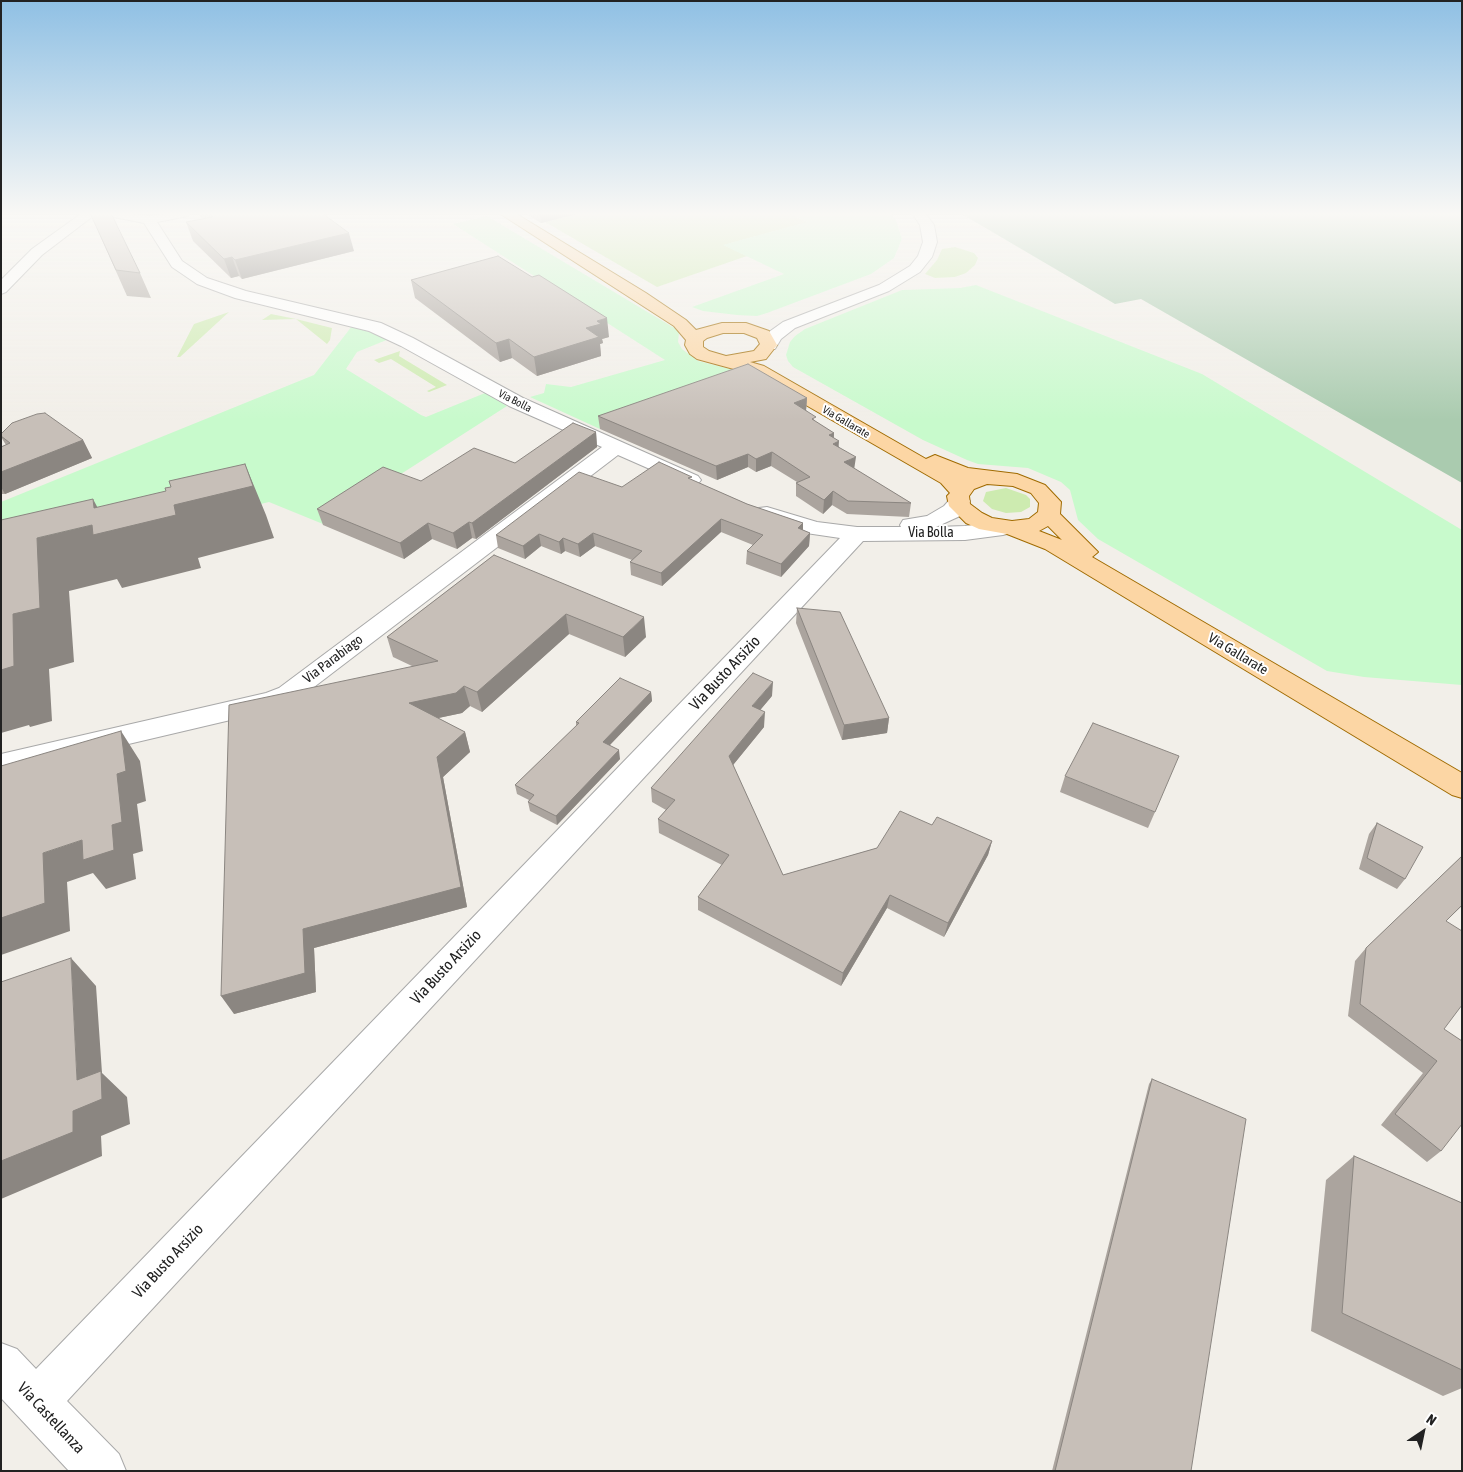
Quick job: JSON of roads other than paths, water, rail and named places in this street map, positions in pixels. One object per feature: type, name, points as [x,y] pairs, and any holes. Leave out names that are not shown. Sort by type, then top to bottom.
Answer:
[{"type":"main road","name":"Via Gallarate","points":[[616,282],[680,323],[695,339]]},
{"type":"main road","name":"Via Gallarate","points":[[640,296],[722,328]]},
{"type":"main road","name":"Via Gallarate","points":[[1008,528],[1035,525],[1049,514],[1050,502],[1038,489],[1017,480],[963,473],[913,452],[783,374],[772,365],[763,335],[740,328],[722,328],[710,330],[695,339],[693,345],[703,355],[758,370],[948,479],[959,496],[964,511],[974,518],[1053,544],[1462,787]]},
{"type":"main road","name":"Via Gallarate","points":[[727,361],[750,358],[767,348]]},
{"type":"main road","name":"Via Gallarate","points":[[959,496],[972,482],[993,478]]},
{"type":"main road","name":"Via Gallarate","points":[[1049,514],[1087,552],[1462,772]]},
{"type":"street","name":"Via Bolla","points":[[204,282],[223,290],[366,324],[391,333],[509,399],[713,490]]},
{"type":"street","points":[[767,348],[782,329],[814,314],[884,288],[894,282]]},
{"type":"street","points":[[740,328],[773,325],[814,314]]},
{"type":"street","name":"Via Parabiago","points":[[1,764],[273,701],[288,694],[615,447]]},
{"type":"street","name":"Via Bolla","points":[[857,534],[933,521],[952,511],[959,496]]},
{"type":"street","name":"Via Bolla","points":[[746,504],[814,528],[857,534],[965,533],[1008,528]]},
{"type":"street","name":"Via Busto Arsizio","points":[[36,1401],[857,534]]},
{"type":"street","name":"Via Castellanza","points":[[1,1365],[102,1471]]}]
